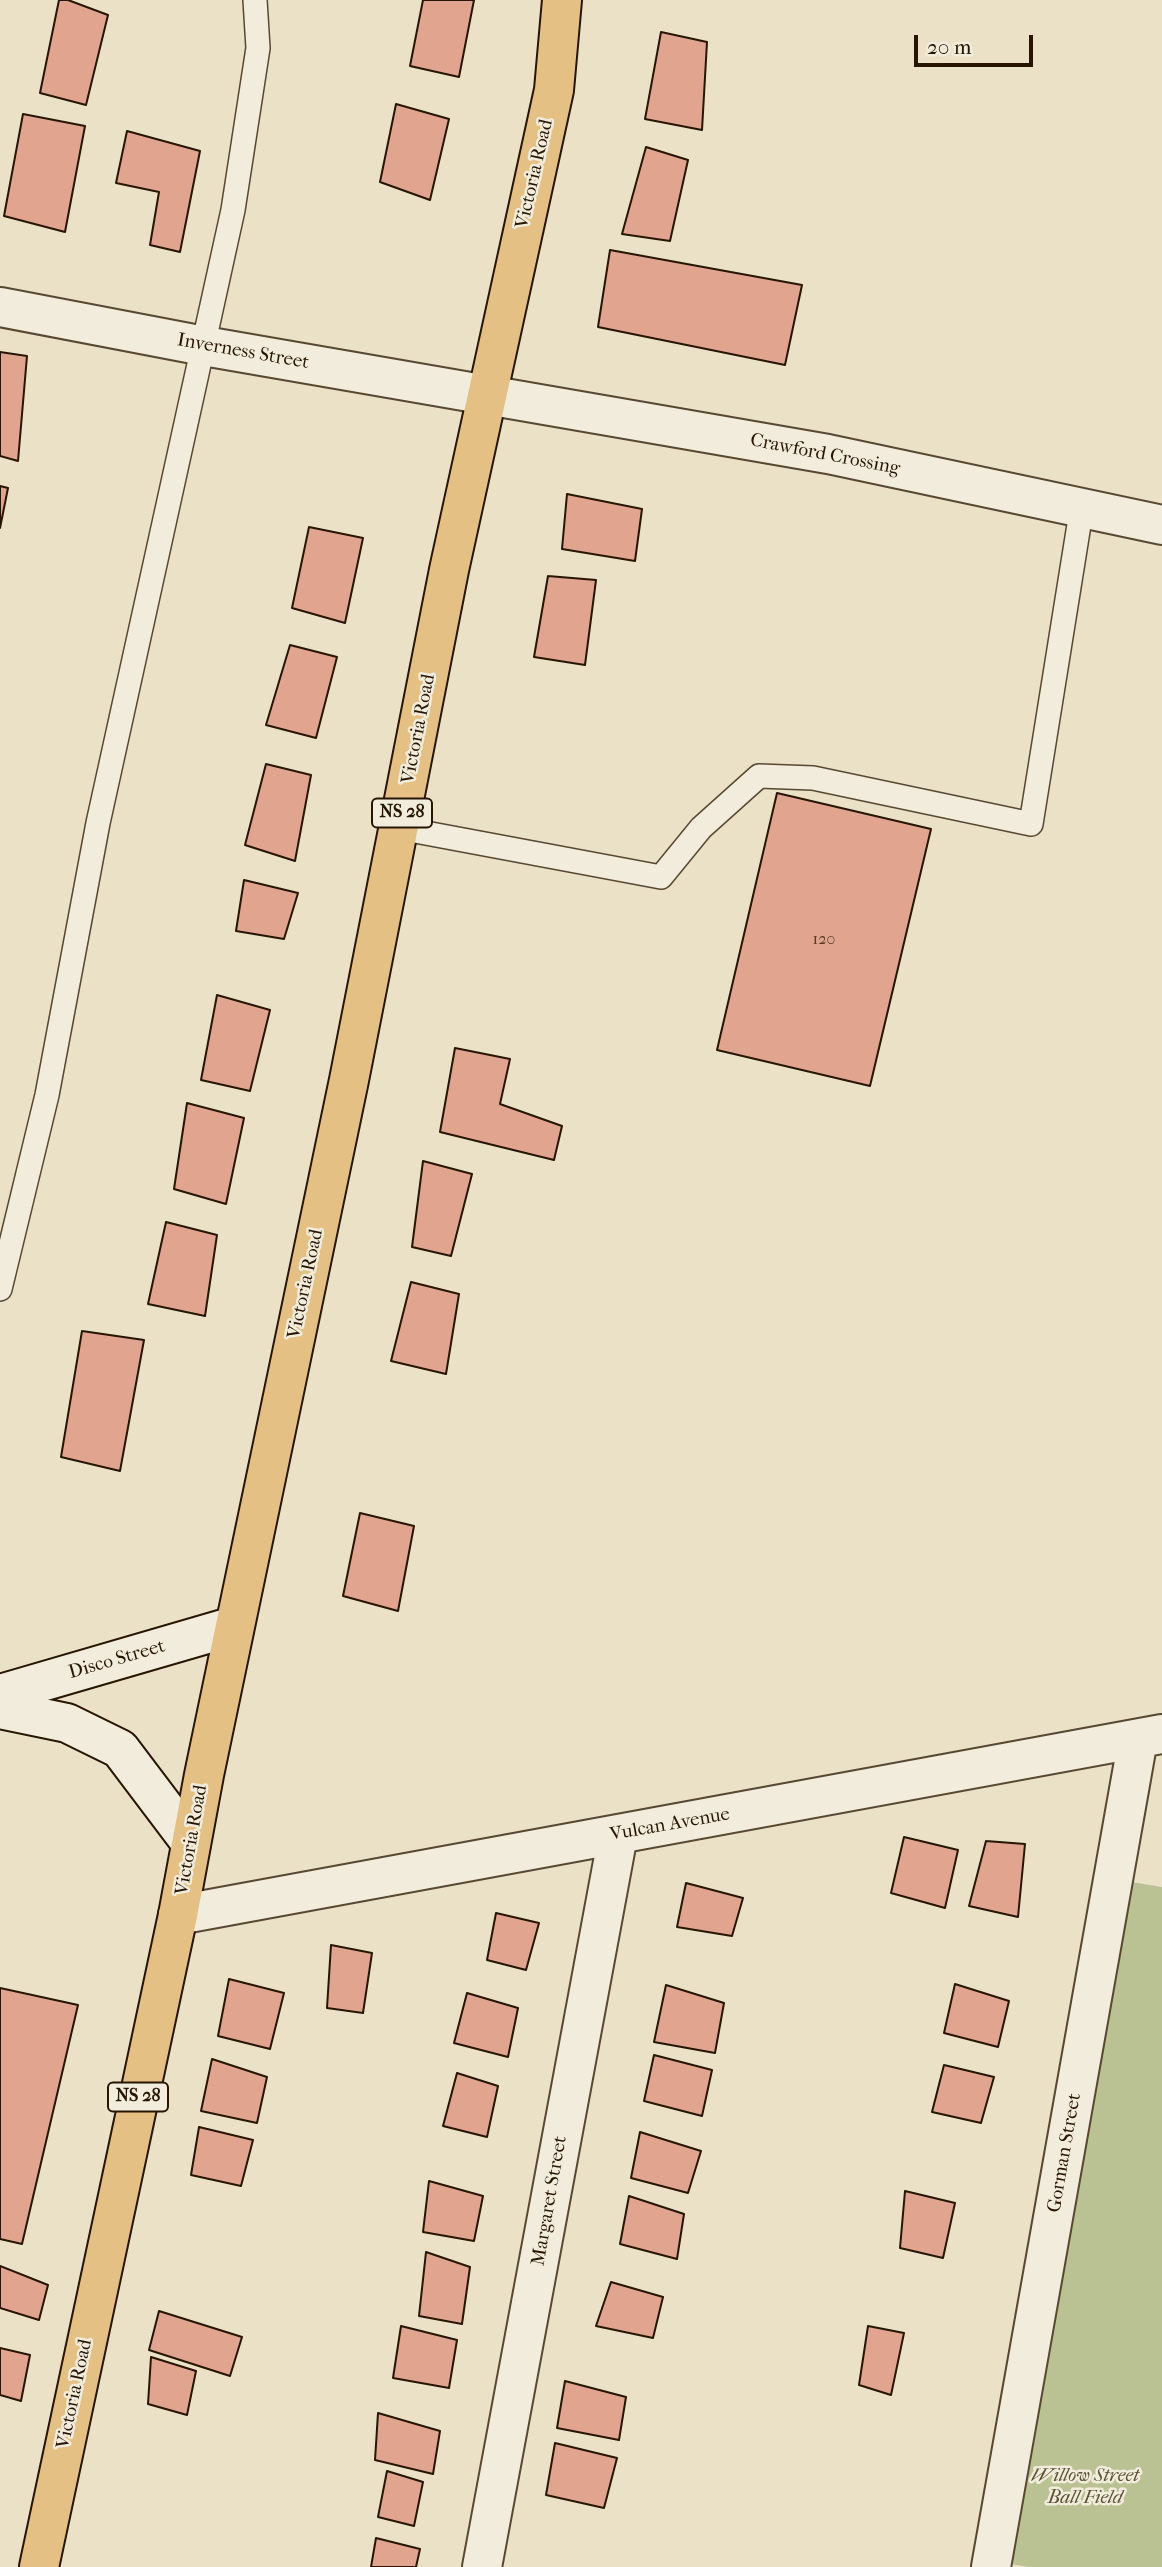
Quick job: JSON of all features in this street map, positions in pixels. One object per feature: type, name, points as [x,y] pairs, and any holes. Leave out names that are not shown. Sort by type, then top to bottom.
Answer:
[{"type":"main road","name":"Victoria Road","points":[[39,2567],[178,1915],[234,1626],[487,394],[554,90],[562,0]]},
{"type":"street","name":"Inverness Street","points":[[0,307],[204,346],[487,394]]},
{"type":"street","name":"Crawford Crossing","points":[[487,394],[828,454],[1162,525]]},
{"type":"street","name":"Disco Street","points":[[0,1694],[234,1626]]},
{"type":"street","points":[[0,1709],[66,1723],[120,1749],[191,1843]]},
{"type":"street","name":"Vulcan Avenue","points":[[178,1915],[1150,1737]]},
{"type":"street","name":"Gorman Street","points":[[991,2567],[1150,1737]]},
{"type":"street","name":"Margaret Street","points":[[482,2567],[618,1835]]},
{"type":"lane","points":[[0,1289],[47,1095],[98,823],[163,514],[204,346],[233,210],[258,48],[255,0]]},
{"type":"lane","points":[[399,828],[661,877],[701,828],[759,776],[813,778],[1031,824],[1082,506]]},
{"type":"green space","name":"Willow Street Ball Field","points":[[1113,1879],[1162,1887],[1162,2567],[1029,2567],[992,2561]]},
{"type":"building","points":[[59,0],[68,0],[108,15],[86,105],[40,93]]},
{"type":"building","points":[[423,0],[474,0],[459,77],[410,66]]},
{"type":"building","points":[[661,32],[707,42],[702,130],[645,119]]},
{"type":"building","points":[[396,104],[449,119],[430,200],[380,182]]},
{"type":"building","points":[[23,114],[85,126],[65,232],[4,216]]},
{"type":"building","points":[[127,131],[200,151],[180,252],[150,245],[159,192],[116,183]]},
{"type":"building","points":[[646,147],[688,160],[670,241],[622,234]]},
{"type":"building","points":[[610,250],[802,285],[785,365],[598,327]]},
{"type":"building","points":[[0,352],[27,356],[18,461],[0,456]]},
{"type":"building","points":[[0,486],[8,488],[0,528]]},
{"type":"building","points":[[567,494],[642,509],[635,561],[562,549]]},
{"type":"building","points":[[309,527],[363,538],[345,623],[292,608]]},
{"type":"building","points":[[548,576],[596,580],[585,665],[534,657]]},
{"type":"building","points":[[290,645],[337,657],[316,738],[266,725]]},
{"type":"building","points":[[266,764],[311,775],[295,861],[245,845]]},
{"type":"building","points":[[777,793],[931,829],[870,1086],[717,1050]]},
{"type":"building","points":[[244,880],[298,893],[284,939],[236,931]]},
{"type":"building","points":[[217,995],[270,1010],[250,1091],[201,1080]]},
{"type":"building","points":[[455,1048],[510,1059],[500,1104],[562,1126],[554,1160],[440,1132]]},
{"type":"building","points":[[187,1103],[244,1118],[226,1204],[174,1189]]},
{"type":"building","points":[[423,1161],[472,1174],[451,1256],[412,1247]]},
{"type":"building","points":[[166,1222],[217,1235],[205,1316],[148,1304]]},
{"type":"building","points":[[411,1282],[459,1294],[446,1374],[391,1361]]},
{"type":"building","points":[[82,1331],[144,1340],[120,1471],[61,1457]]},
{"type":"building","points":[[360,1513],[414,1526],[398,1611],[343,1596]]},
{"type":"building","points":[[904,1837],[958,1850],[945,1908],[891,1893]]},
{"type":"building","points":[[986,1841],[1025,1844],[1018,1917],[969,1906]]},
{"type":"building","points":[[686,1883],[743,1898],[732,1936],[677,1927]]},
{"type":"building","points":[[496,1913],[539,1923],[526,1970],[487,1960]]},
{"type":"building","points":[[331,1945],[372,1953],[363,2013],[327,2008]]},
{"type":"building","points":[[229,1979],[284,1993],[270,2049],[218,2036]]},
{"type":"building","points":[[955,1984],[1009,2001],[998,2047],[944,2033]]},
{"type":"building","points":[[666,1985],[724,2003],[715,2053],[654,2042]]},
{"type":"building","points":[[0,1988],[78,2005],[22,2244],[0,2239]]},
{"type":"building","points":[[467,1993],[518,2008],[508,2057],[454,2043]]},
{"type":"building","points":[[654,2055],[712,2070],[702,2116],[644,2101]]},
{"type":"building","points":[[212,2059],[267,2077],[257,2123],[201,2111]]},
{"type":"building","points":[[944,2065],[994,2077],[981,2123],[932,2112]]},
{"type":"building","points":[[457,2073],[498,2086],[487,2137],[443,2126]]},
{"type":"building","points":[[199,2127],[253,2140],[241,2186],[191,2175]]},
{"type":"building","points":[[640,2132],[701,2151],[688,2193],[631,2178]]},
{"type":"building","points":[[429,2181],[483,2196],[474,2241],[423,2232]]},
{"type":"building","points":[[905,2191],[955,2203],[943,2258],[900,2248]]},
{"type":"building","points":[[629,2196],[684,2214],[677,2259],[620,2244]]},
{"type":"building","points":[[426,2252],[470,2267],[462,2324],[419,2316]]},
{"type":"building","points":[[0,2266],[48,2285],[39,2320],[0,2308]]},
{"type":"building","points":[[611,2282],[663,2297],[653,2338],[596,2326]]},
{"type":"building","points":[[159,2311],[242,2337],[230,2376],[149,2350]]},
{"type":"building","points":[[401,2326],[457,2340],[449,2388],[393,2378]]},
{"type":"building","points":[[868,2326],[904,2333],[891,2395],[859,2385]]},
{"type":"building","points":[[0,2348],[30,2355],[21,2401],[0,2395]]},
{"type":"building","points":[[151,2357],[196,2371],[187,2415],[148,2404]]},
{"type":"building","points":[[565,2381],[626,2397],[619,2440],[557,2428]]},
{"type":"building","points":[[378,2413],[440,2431],[433,2474],[375,2460]]},
{"type":"building","points":[[555,2443],[617,2458],[604,2508],[546,2495]]},
{"type":"building","points":[[387,2471],[423,2482],[414,2526],[378,2517]]},
{"type":"building","points":[[376,2538],[420,2549],[416,2567],[371,2567]]}]
